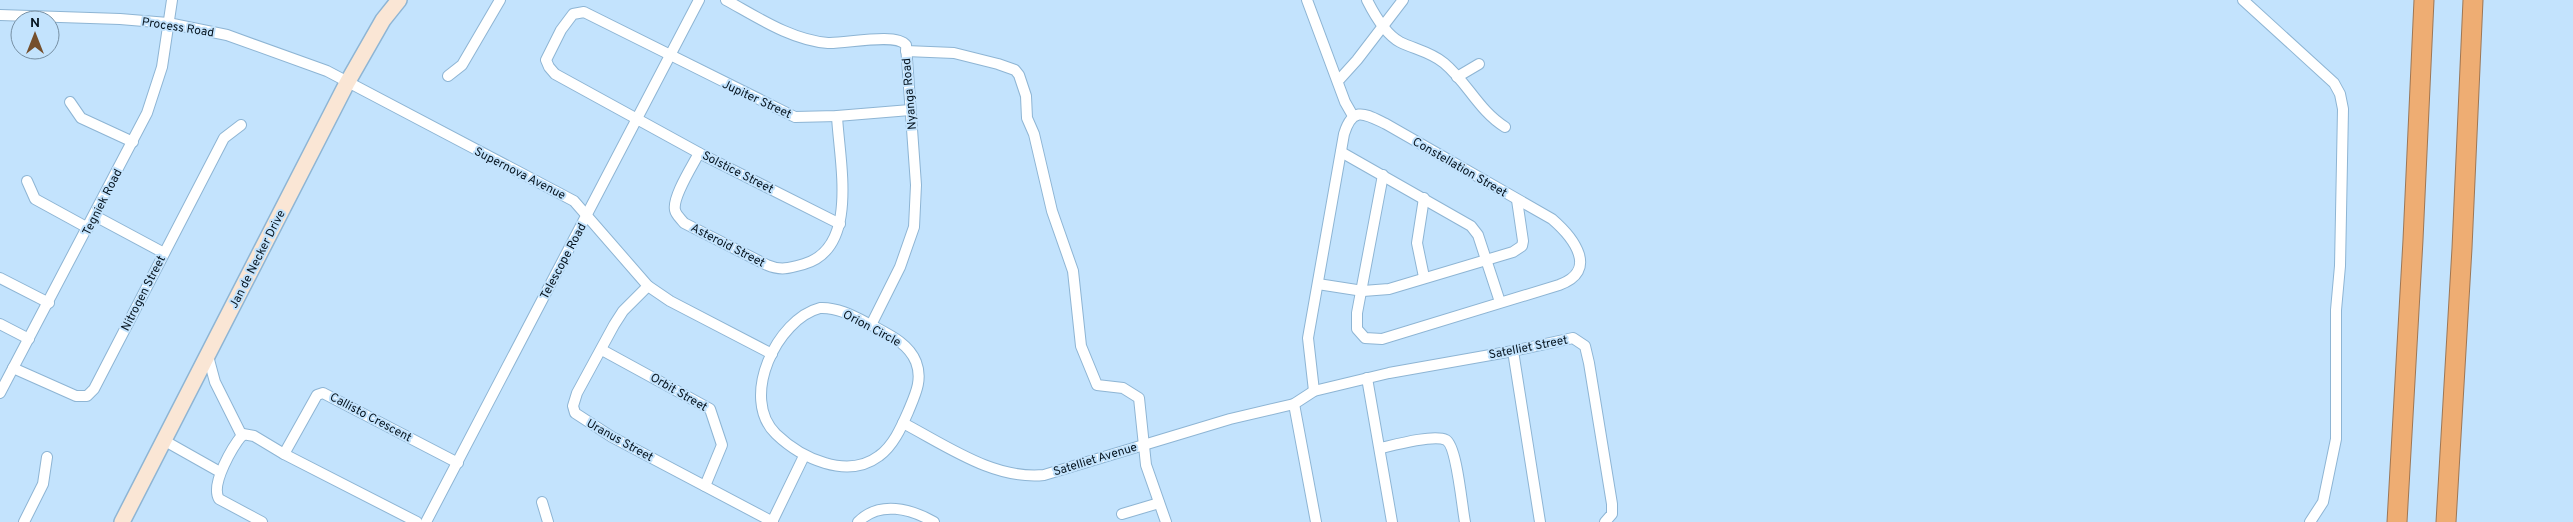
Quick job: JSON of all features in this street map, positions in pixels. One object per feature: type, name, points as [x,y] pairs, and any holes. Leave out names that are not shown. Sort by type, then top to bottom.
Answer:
[{"type":"highway","points":[[2397,522],[2424,0]]},
{"type":"highway","points":[[2446,522],[2462,248],[2473,0]]},
{"type":"main road","name":"Jan de Necker Drive","points":[[122,522],[347,82],[383,20],[399,0]]},
{"type":"street","name":"Tegniek Road","points":[[0,393],[133,142],[158,81],[172,0]]},
{"type":"street","points":[[448,76],[462,65],[500,0]]},
{"type":"street","name":"Telescope Road","points":[[426,522],[699,0]]},
{"type":"street","name":"Nyanga Road","points":[[726,0],[799,37],[828,42],[896,38],[904,43],[916,185],[914,227],[900,267],[871,325]]},
{"type":"street","points":[[1307,0],[1353,116],[1347,125],[1341,152],[1308,338],[1314,391]]},
{"type":"street","points":[[1367,0],[1383,26],[1399,42],[1436,57],[1457,77],[1470,94],[1505,127]]},
{"type":"street","points":[[1338,81],[1357,60],[1403,0]]},
{"type":"street","points":[[2243,0],[2334,83],[2340,94],[2344,109],[2340,266],[2336,319],[2336,439],[2323,502],[2310,522]]},
{"type":"street","name":"Jupiter Street","points":[[637,119],[555,74],[549,68],[546,60],[550,48],[568,18],[581,12],[795,117],[837,116],[910,110]]},
{"type":"street","name":"Process Road","points":[[0,15],[120,19],[168,23],[253,43],[327,71],[347,82]]},
{"type":"street","points":[[906,51],[954,53],[998,64],[1015,70],[1019,75],[1026,96],[1027,118],[1034,134],[1052,211],[1073,271],[1080,346],[1097,385],[1124,388],[1139,398],[1146,444],[1146,465],[1166,522]]},
{"type":"street","points":[[1457,77],[1479,64]]},
{"type":"street","name":"Supernova Avenue","points":[[347,82],[574,201],[648,286],[677,305],[772,354]]},
{"type":"street","points":[[70,102],[81,118],[133,142]]},
{"type":"street","name":"Constellation Street","points":[[1318,284],[1363,291],[1389,289],[1424,277],[1486,261],[1513,252],[1522,246],[1523,235],[1517,200],[1386,124],[1364,114],[1353,116]]},
{"type":"street","name":"Asteroid Street","points":[[699,153],[676,199],[675,210],[678,216],[684,223],[767,265],[781,270],[789,269],[821,258],[832,244],[840,224],[842,202],[837,116]]},
{"type":"street","name":"Solstice Street","points":[[637,119],[699,153],[840,224]]},
{"type":"street","name":"Nitrogen Street","points":[[14,368],[76,396],[87,396],[94,389],[224,138],[241,124]]},
{"type":"street","points":[[1341,152],[1471,226],[1478,235],[1500,302]]},
{"type":"street","points":[[1383,175],[1363,291],[1357,313],[1358,329],[1361,336],[1369,340],[1382,339],[1569,281],[1576,277],[1580,264],[1575,243],[1564,229],[1552,219],[1517,200]]},
{"type":"street","points":[[28,181],[35,199],[88,228]]},
{"type":"street","points":[[1424,198],[1417,231],[1417,243],[1424,277]]},
{"type":"street","points":[[95,216],[164,253]]},
{"type":"street","points":[[0,278],[49,303]]},
{"type":"street","name":"Uranus Street","points":[[648,286],[623,311],[577,393],[573,406],[576,414],[612,437],[772,522]]},
{"type":"street","name":"Orion Circle","points":[[833,309],[871,325],[907,347],[916,362],[920,381],[903,423],[883,453],[867,464],[846,466],[804,456],[773,431],[760,408],[760,388],[772,354],[788,330],[814,310],[833,309]]},
{"type":"street","points":[[0,324],[29,339]]},
{"type":"street","name":"Satelliet Street","points":[[1294,404],[1314,391],[1389,372],[1513,351],[1568,338],[1577,339],[1585,346],[1612,504],[1612,514],[1605,522]]},
{"type":"street","name":"Orbit Street","points":[[602,350],[710,409],[722,445],[705,486]]},
{"type":"street","points":[[1513,351],[1540,522]]},
{"type":"street","points":[[208,356],[215,382],[242,436]]},
{"type":"street","points":[[1367,378],[1381,448],[1392,522]]},
{"type":"street","name":"Callisto Crescent","points":[[284,454],[317,395],[323,392],[458,463]]},
{"type":"street","points":[[1294,404],[1316,522]]},
{"type":"street","name":"Satelliet Avenue","points":[[903,423],[998,470],[1022,476],[1044,475],[1146,444],[1294,404]]},
{"type":"street","points":[[262,522],[250,519],[220,499],[216,492],[220,472],[242,436],[249,434],[417,522]]},
{"type":"street","points":[[1381,448],[1434,439],[1445,440],[1450,444],[1465,522]]},
{"type":"street","points":[[165,441],[220,472]]},
{"type":"street","points":[[772,522],[804,456]]},
{"type":"street","points":[[24,522],[43,484],[48,457]]},
{"type":"street","points":[[542,502],[548,522]]},
{"type":"street","points":[[1122,514],[1159,503]]},
{"type":"street","points":[[858,522],[868,515],[892,508],[908,510],[934,522]]}]
